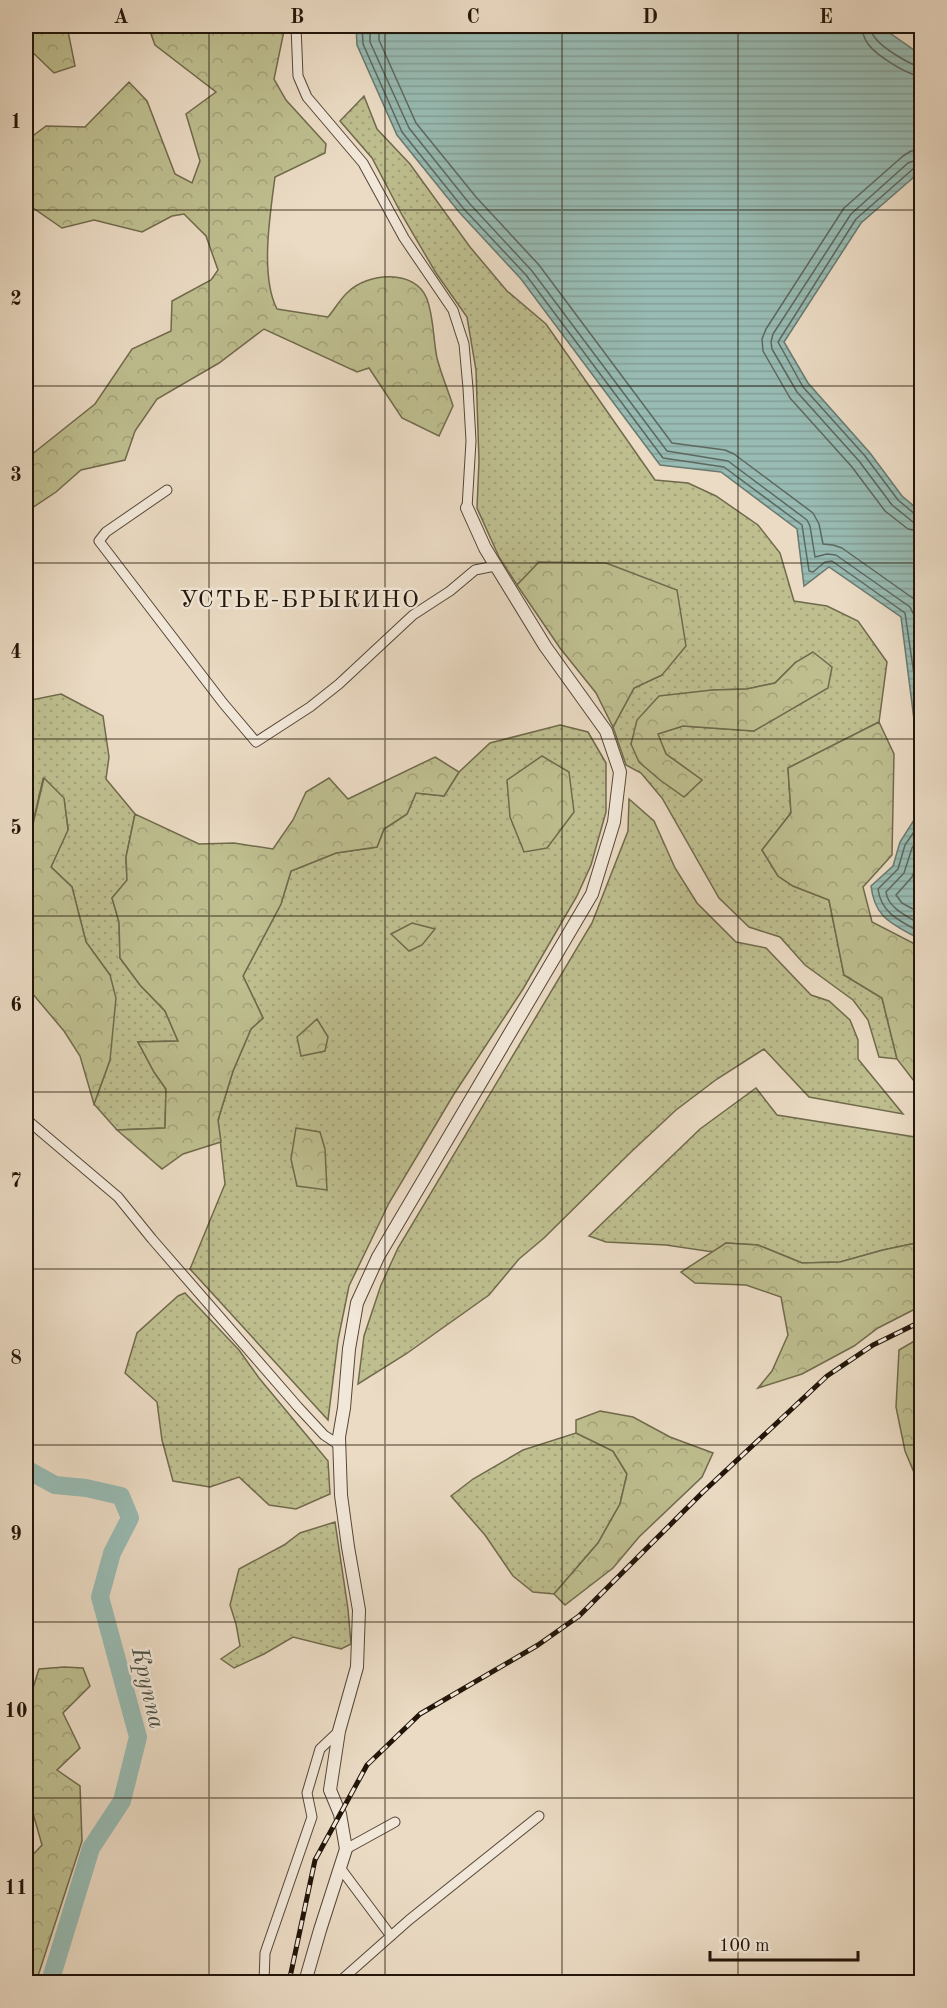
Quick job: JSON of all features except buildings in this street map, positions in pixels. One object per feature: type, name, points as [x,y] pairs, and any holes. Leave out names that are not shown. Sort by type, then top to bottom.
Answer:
[{"type":"street","points":[[296,26],[298,76],[307,97],[363,163],[404,238],[453,310],[464,344],[468,388],[471,441],[467,508],[495,566],[545,646],[606,731],[620,772],[614,822],[592,894],[378,1257],[357,1303],[349,1349],[339,1445],[346,1537],[359,1610],[357,1666],[339,1731],[330,1790],[340,1814],[346,1849],[305,1983]]},
{"type":"street","points":[[167,490],[106,532],[99,541],[223,703],[256,742],[310,707],[366,660],[413,615],[450,591],[475,570],[495,566]]},
{"type":"street","points":[[26,1119],[118,1197],[298,1407],[324,1435],[339,1445]]},
{"type":"street","points":[[264,1983],[265,1953],[312,1817],[307,1793],[320,1749],[339,1731]]},
{"type":"street","points":[[339,1983],[391,1936],[539,1816]]},
{"type":"street","points":[[346,1849],[395,1822]]},
{"type":"street","points":[[341,1869],[391,1936]]},
{"type":"green space","points":[[26,26],[67,26],[75,66],[54,73],[26,46]]},
{"type":"green space","points":[[148,26],[285,26],[274,79],[286,100],[326,144],[325,153],[275,177],[268,263],[269,280],[277,309],[328,317],[348,292],[356,286],[378,278],[402,278],[421,289],[429,306],[437,358],[453,406],[439,436],[402,418],[369,368],[357,372],[264,329],[219,363],[157,399],[135,431],[125,460],[81,470],[56,492],[26,512],[26,459],[95,404],[132,349],[171,331],[172,301],[211,280],[218,270],[206,236],[184,214],[172,216],[142,232],[94,220],[62,228],[26,203],[26,141],[46,126],[85,127],[129,82],[147,101],[175,174],[192,183],[200,161],[186,114],[216,92],[155,45]]},
{"type":"green space","points":[[364,96],[377,129],[410,164],[470,247],[507,291],[546,324],[655,480],[688,483],[716,496],[758,525],[780,553],[794,601],[827,606],[858,621],[887,662],[879,722],[788,768],[791,813],[762,850],[778,876],[793,886],[829,900],[844,975],[882,998],[897,1059],[879,1057],[868,1020],[853,1000],[805,965],[780,937],[749,927],[719,898],[662,798],[641,773],[626,765],[613,727],[634,688],[662,675],[539,562],[517,585],[499,557],[477,508],[479,461],[476,370],[467,317],[436,273],[372,158],[340,121]],"holes":[[[796,662],[754,731],[683,726],[657,734],[666,754],[702,780],[631,744],[712,690],[747,689],[775,683]]]},
{"type":"green space","points":[[539,562],[606,563],[677,590],[686,646],[662,675],[634,688],[613,727],[596,693],[560,648],[517,585]]},
{"type":"green space","points":[[813,652],[832,667],[828,688],[754,731],[683,726],[658,734],[666,754],[702,780],[684,797],[639,762],[631,744],[637,720],[659,696],[747,689],[775,683],[796,662]]},
{"type":"green space","points":[[61,694],[103,716],[109,757],[106,779],[135,814],[126,857],[127,881],[112,898],[119,922],[120,958],[140,985],[165,1011],[178,1041],[138,1042],[166,1089],[165,1128],[117,1130],[94,1104],[110,1060],[110,975],[86,942],[72,887],[51,867],[68,829],[64,799],[43,779],[26,853],[26,701]]},
{"type":"green space","points":[[879,722],[894,754],[892,855],[863,887],[872,922],[913,943],[921,959],[921,1090],[897,1059],[882,998],[844,975],[829,900],[793,886],[778,876],[762,850],[791,813],[788,768]]},
{"type":"green space","points":[[560,725],[588,732],[606,763],[606,812],[591,865],[577,896],[523,989],[454,1094],[389,1203],[349,1286],[338,1340],[328,1420],[190,1269],[225,1184],[218,1120],[233,1071],[251,1029],[263,1018],[243,976],[281,904],[291,871],[336,853],[377,847],[384,829],[407,814],[416,793],[444,796],[459,772],[490,743]]},
{"type":"green space","points":[[542,756],[569,772],[574,812],[547,848],[524,852],[510,817],[507,780]]},
{"type":"green space","points":[[435,757],[459,772],[444,796],[416,793],[407,814],[384,829],[377,847],[336,853],[291,871],[281,904],[243,976],[263,1018],[251,1029],[233,1071],[218,1120],[221,1142],[183,1154],[162,1169],[117,1130],[165,1128],[166,1089],[138,1042],[178,1041],[165,1011],[140,985],[120,958],[119,922],[112,898],[127,880],[126,857],[135,814],[199,844],[234,843],[273,849],[293,820],[306,792],[329,778],[348,799]]},
{"type":"green space","points":[[44,778],[64,798],[68,830],[51,867],[72,887],[86,942],[110,975],[116,998],[110,1060],[94,1104],[80,1056],[64,1031],[26,986],[26,853]]},
{"type":"green space","points":[[629,799],[654,821],[675,868],[697,903],[736,942],[766,948],[811,995],[829,1001],[850,1020],[858,1040],[858,1059],[903,1114],[809,1097],[764,1049],[717,1079],[676,1110],[544,1238],[519,1259],[489,1295],[406,1354],[358,1384],[364,1336],[381,1285],[398,1248],[592,923],[628,831]]},
{"type":"green space","points":[[412,923],[435,929],[422,945],[409,951],[391,934]]},
{"type":"green space","points":[[317,1019],[328,1037],[325,1051],[301,1056],[297,1037]]},
{"type":"green space","points":[[756,1088],[777,1115],[921,1138],[921,1242],[840,1262],[802,1263],[758,1245],[726,1243],[713,1252],[666,1245],[606,1242],[589,1236],[700,1129]]},
{"type":"green space","points":[[296,1128],[320,1132],[325,1149],[327,1190],[297,1186],[291,1159]]},
{"type":"green space","points":[[921,1242],[921,1266],[917,1276],[921,1275],[921,1306],[878,1328],[854,1346],[802,1374],[758,1388],[772,1371],[788,1335],[781,1297],[746,1285],[695,1283],[681,1272],[726,1243],[758,1245],[802,1263],[840,1262]]},
{"type":"green space","points":[[185,1293],[239,1350],[259,1378],[328,1461],[330,1494],[296,1509],[269,1505],[239,1477],[210,1487],[173,1481],[162,1440],[157,1402],[125,1373],[137,1333],[178,1296]]},
{"type":"green space","points":[[921,1337],[921,1489],[905,1451],[896,1407],[899,1350]]},
{"type":"green space","points":[[600,1411],[633,1417],[670,1437],[713,1453],[702,1477],[639,1537],[613,1568],[565,1605],[554,1594],[598,1543],[620,1504],[627,1474],[613,1451],[576,1433],[576,1420]]},
{"type":"green space","points":[[576,1433],[613,1451],[627,1474],[620,1504],[598,1543],[554,1594],[533,1592],[513,1576],[485,1535],[451,1496],[473,1479],[523,1450]]},
{"type":"green space","points":[[335,1522],[351,1644],[341,1649],[293,1637],[234,1668],[221,1659],[240,1646],[230,1605],[239,1569],[284,1545],[300,1533]]},
{"type":"green space","points":[[83,1668],[90,1686],[63,1713],[80,1748],[57,1770],[80,1786],[82,1841],[36,1982],[26,1982],[26,1862],[42,1845],[27,1792],[27,1707],[39,1669]]},
{"type":"water","points":[[356,26],[883,26],[921,55],[921,171],[861,223],[784,342],[808,383],[870,453],[902,496],[921,512],[921,775],[901,617],[829,567],[804,586],[797,529],[721,472],[660,465],[521,279],[459,212],[397,135],[357,45]]},
{"type":"water","points":[[921,809],[921,940],[894,925],[881,914],[873,897],[871,886],[893,866],[900,842]]},
{"type":"waterway","name":"Круппа","points":[[26,1469],[55,1485],[86,1488],[121,1496],[130,1518],[112,1553],[100,1597],[138,1737],[122,1801],[91,1848],[50,1982]]},
{"type":"railway","points":[[289,1982],[315,1860],[367,1765],[420,1714],[538,1645],[579,1616],[703,1492],[827,1376],[873,1345],[922,1321]]},
{"type":"district","name":"УСТЬЕ-БРЫКИНО","points":[[300,601]]}]
